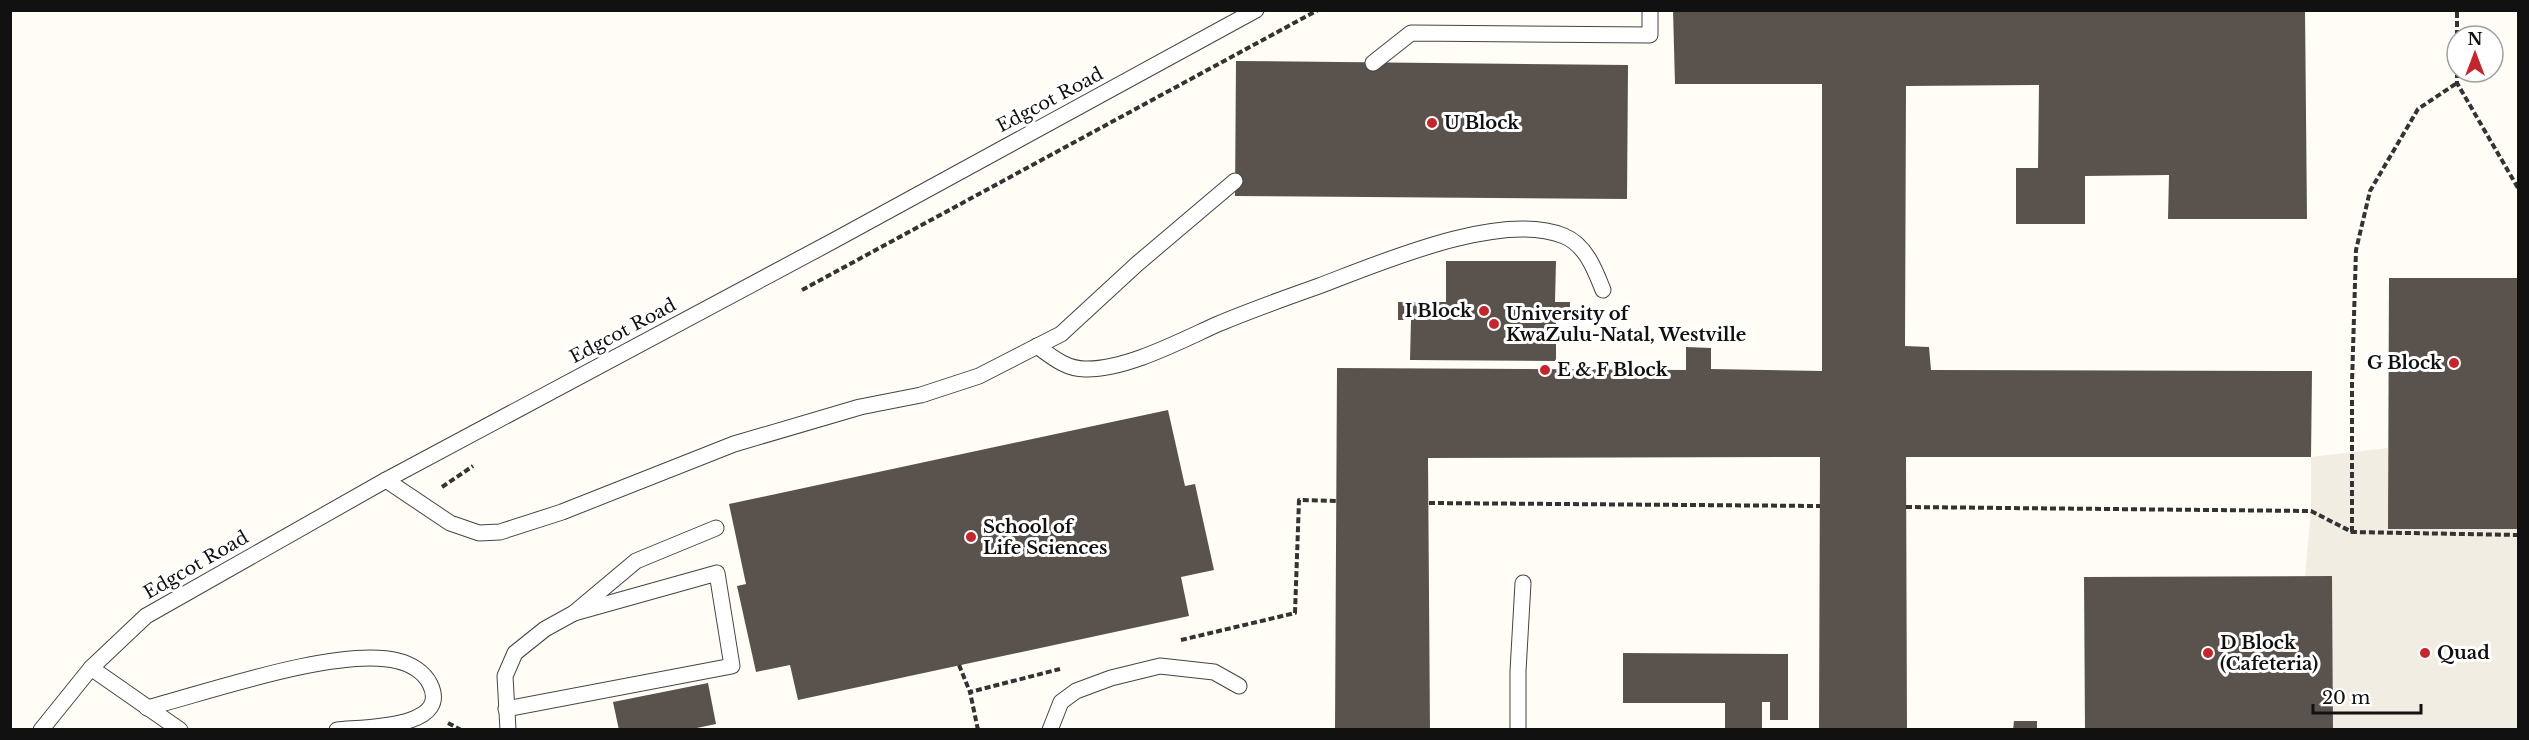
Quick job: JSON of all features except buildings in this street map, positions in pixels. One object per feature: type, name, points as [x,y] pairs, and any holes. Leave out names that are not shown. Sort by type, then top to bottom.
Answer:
[{"type":"lane","name":"Edgcot Road","points":[[41,729],[91,668],[146,616],[386,480],[832,242],[1256,10]]},
{"type":"lane","points":[[1373,63],[1411,33],[1650,35],[1650,10]]},
{"type":"lane","points":[[386,480],[450,523],[479,533],[500,532],[562,512],[734,444],[860,406],[921,395],[979,376],[1061,334],[1137,264],[1235,181]]},
{"type":"lane","points":[[1037,346],[1073,368],[1087,370],[1126,362],[1237,316],[1391,258],[1444,241],[1487,232],[1534,229],[1565,236],[1580,247],[1592,263],[1603,290]]},
{"type":"lane","points":[[508,729],[505,676],[515,653],[545,629],[574,613],[636,561],[716,528]]},
{"type":"lane","points":[[506,709],[732,666],[717,573],[574,613]]},
{"type":"lane","points":[[1518,729],[1518,671],[1523,583]]},
{"type":"lane","points":[[147,708],[321,663],[358,659],[397,660],[416,668],[427,678],[434,692],[433,703],[427,714],[403,723],[337,729]]},
{"type":"lane","points":[[1050,729],[1061,702],[1076,691],[1111,678],[1160,666],[1214,672],[1239,686]]},
{"type":"lane","points":[[91,668],[180,729]]},
{"type":"path","points":[[865,258],[1318,10]]},
{"type":"path","points":[[2352,532],[2352,383],[2356,250],[2370,191],[2418,108],[2455,84]]},
{"type":"path","points":[[2458,84],[2518,188]]},
{"type":"path","points":[[1170,643],[1295,613],[1299,500],[1336,501]]},
{"type":"path","points":[[1429,502],[1820,506]]},
{"type":"path","points":[[1906,507],[2311,512],[2352,532],[2518,535]]},
{"type":"path","points":[[959,665],[970,692],[978,729]]},
{"type":"path","points":[[970,692],[1068,667]]},
{"type":"shaded area","name":"Quad","points":[[2388,448],[2389,529],[2518,529],[2518,729],[2333,729],[2332,577],[2305,576],[2311,511],[2311,457]]},
{"type":"place","name":"U Block","points":[[1432,123]]},
{"type":"place","name":"I Block","points":[[1484,311]]},
{"type":"place","name":"University of KwaZulu-Natal, Westville","points":[[1494,324]]},
{"type":"place","name":"G Block","points":[[2454,363]]},
{"type":"place","name":"E & F Block","points":[[1545,370]]},
{"type":"place","name":"School of Life Sciences","points":[[971,537]]},
{"type":"place","name":"D Block (Cafeteria)","points":[[2208,653]]},
{"type":"place","name":"Quad","points":[[2425,653]]}]
